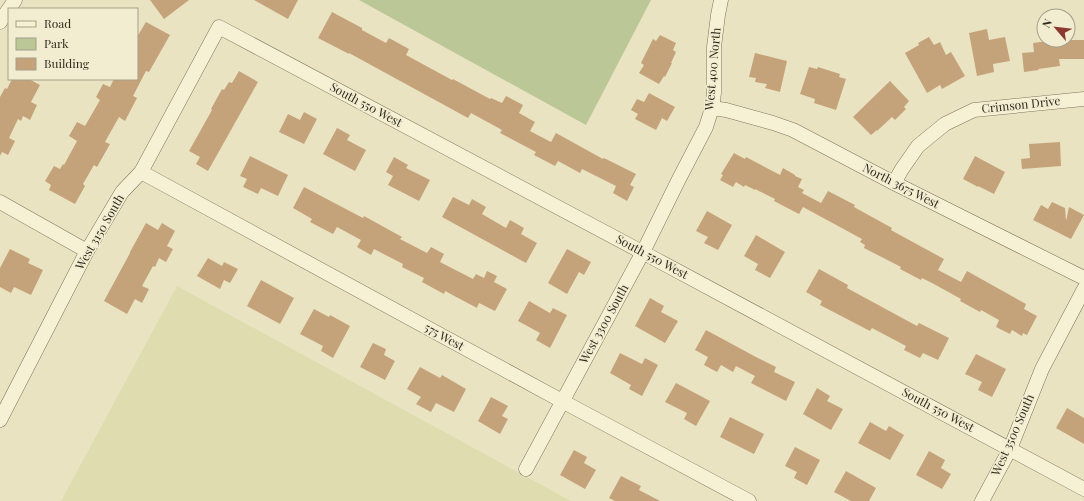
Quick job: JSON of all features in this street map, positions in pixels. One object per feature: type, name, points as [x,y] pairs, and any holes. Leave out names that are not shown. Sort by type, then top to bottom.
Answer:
[{"type":"street","name":"West 400 North","points":[[679,179],[706,127],[712,108],[714,93],[714,47],[721,0]]},
{"type":"street","points":[[0,22],[8,9]]},
{"type":"street","name":"West 3150 South","points":[[0,420],[87,251],[122,192],[140,172],[219,27]]},
{"type":"street","name":"South 550 West","points":[[219,27],[1010,448],[1084,489]]},
{"type":"street","name":"Crimson Drive","points":[[894,183],[918,146],[945,124],[974,110],[1084,99]]},
{"type":"street","name":"North 3675 West","points":[[712,108],[726,110],[793,130],[894,183],[1084,278]]},
{"type":"street","name":"575 West","points":[[140,172],[749,501]]},
{"type":"street","name":"West 3300 South","points":[[526,469],[643,252],[679,179]]},
{"type":"street","points":[[0,202],[87,251]]},
{"type":"street","name":"West 3500 South","points":[[982,501],[1010,448],[1042,369],[1084,289]]},
{"type":"shaded area","points":[[177,286],[351,381],[571,501],[61,501]]},
{"type":"green space","points":[[359,0],[651,0],[586,125]]},
{"type":"building","points":[[150,0],[189,0],[164,19]]},
{"type":"building","points":[[254,0],[298,0],[288,19]]},
{"type":"building","points":[[332,12],[386,43],[389,38],[409,49],[406,55],[490,99],[491,98],[502,103],[506,96],[523,105],[519,113],[535,122],[530,131],[551,142],[556,133],[603,159],[604,158],[636,174],[630,185],[634,187],[627,201],[613,193],[616,186],[582,169],[580,173],[558,161],[555,166],[534,155],[536,152],[500,133],[502,130],[471,113],[468,118],[349,53],[318,38]]},
{"type":"building","points":[[146,22],[170,35],[149,72],[146,71],[133,96],[137,98],[125,121],[119,117],[105,142],[110,144],[97,167],[94,165],[83,184],[85,186],[75,204],[49,190],[51,185],[45,181],[54,166],[60,169],[63,164],[64,165],[77,141],[69,136],[77,122],[85,126],[100,100],[96,97],[103,84],[110,87],[114,80],[138,80],[138,35]]},
{"type":"building","points":[[987,29],[989,40],[1005,37],[1010,61],[993,64],[994,72],[977,76],[969,33]]},
{"type":"building","points":[[660,35],[676,43],[673,50],[676,52],[665,77],[664,76],[659,84],[639,73],[644,65],[641,63],[653,39],[656,41]]},
{"type":"building","points":[[929,37],[934,45],[940,42],[946,55],[951,52],[965,76],[942,89],[940,85],[927,93],[905,53]]},
{"type":"building","points":[[1076,40],[1084,40],[1084,59],[1059,59],[1060,66],[1024,72],[1022,53],[1034,52],[1033,43],[1036,43],[1036,48],[1076,48]]},
{"type":"building","points":[[755,53],[787,61],[780,92],[765,88],[767,84],[755,82],[756,78],[749,77]]},
{"type":"building","points":[[809,67],[817,69],[818,67],[840,74],[839,77],[846,79],[836,110],[814,103],[815,99],[800,94]]},
{"type":"building","points":[[239,71],[258,82],[208,171],[196,164],[200,157],[189,151],[222,89],[224,90],[229,82],[232,83]]},
{"type":"building","points":[[12,80],[31,80],[40,85],[31,102],[37,105],[30,120],[23,116],[21,121],[18,119],[9,138],[15,141],[8,155],[2,152],[0,156],[0,97],[5,88],[7,89]]},
{"type":"building","points":[[890,81],[909,101],[904,107],[906,109],[895,120],[892,117],[871,135],[853,117]]},
{"type":"building","points":[[649,93],[675,107],[667,121],[662,118],[656,130],[635,119],[638,114],[631,110],[637,99],[644,102]]},
{"type":"building","points":[[304,112],[317,119],[304,144],[279,132],[288,114],[300,120]]},
{"type":"building","points":[[337,128],[350,135],[347,140],[366,150],[355,171],[323,154]]},
{"type":"building","points":[[1060,142],[1061,166],[1022,169],[1021,159],[1030,158],[1029,144]]},
{"type":"building","points":[[734,153],[745,159],[746,157],[780,175],[783,168],[802,179],[798,187],[804,190],[802,193],[821,203],[828,191],[855,205],[854,207],[892,228],[891,230],[944,259],[938,270],[961,282],[967,271],[1026,304],[1024,309],[1037,316],[1027,335],[1023,333],[1022,336],[1012,330],[1010,334],[996,327],[999,320],[960,301],[961,299],[932,283],[922,278],[921,280],[900,269],[901,267],[864,248],[865,245],[860,242],[862,239],[803,207],[799,214],[755,189],[745,185],[744,187],[736,182],[733,187],[720,180],[723,175],[721,174]]},
{"type":"building","points":[[250,156],[288,175],[278,196],[261,188],[258,194],[243,187],[247,179],[240,176]]},
{"type":"building","points":[[975,156],[1005,172],[994,194],[963,179]]},
{"type":"building","points":[[394,157],[408,165],[406,168],[430,180],[419,201],[388,185],[393,176],[386,172]]},
{"type":"building","points":[[304,187],[363,218],[364,216],[402,237],[400,239],[427,253],[431,247],[444,254],[440,262],[473,279],[476,274],[484,278],[487,271],[497,276],[494,282],[507,289],[495,311],[479,303],[477,308],[445,291],[444,294],[422,282],[424,278],[402,267],[403,264],[374,249],[371,255],[357,247],[361,240],[337,227],[333,234],[310,222],[312,219],[293,208]]},
{"type":"building","points":[[453,197],[469,205],[472,199],[486,207],[482,214],[506,228],[510,220],[524,228],[521,234],[537,243],[526,263],[442,217]]},
{"type":"building","points":[[1052,202],[1065,208],[1066,221],[1069,207],[1084,215],[1071,239],[1033,220],[1041,205],[1048,209]]},
{"type":"building","points":[[707,211],[732,225],[718,250],[704,243],[708,237],[696,231]]},
{"type":"building","points":[[146,223],[158,230],[162,223],[175,231],[167,246],[173,249],[166,262],[159,258],[155,267],[153,266],[142,286],[149,289],[142,303],[135,299],[127,314],[104,301]]},
{"type":"building","points":[[756,235],[785,252],[770,278],[755,270],[758,264],[744,256]]},
{"type":"building","points":[[10,249],[30,259],[28,263],[43,270],[31,295],[14,287],[11,293],[0,287],[0,268]]},
{"type":"building","points":[[567,249],[591,262],[584,275],[579,272],[567,294],[548,283]]},
{"type":"building","points":[[208,258],[222,266],[224,262],[238,269],[230,283],[224,280],[220,289],[197,276]]},
{"type":"building","points":[[819,269],[848,285],[847,288],[917,326],[919,323],[949,338],[938,360],[923,353],[920,358],[904,350],[906,346],[872,328],[870,331],[820,305],[822,301],[806,292]]},
{"type":"building","points":[[261,280],[294,298],[280,324],[247,306]]},
{"type":"building","points":[[650,298],[664,306],[661,312],[678,321],[665,343],[635,326]]},
{"type":"building","points":[[529,301],[550,313],[553,308],[567,315],[550,348],[536,340],[540,333],[518,321]]},
{"type":"building","points":[[314,309],[329,317],[330,315],[350,326],[333,358],[321,351],[323,346],[300,334]]},
{"type":"building","points":[[706,330],[776,367],[774,372],[795,382],[786,401],[751,383],[755,376],[736,366],[733,372],[721,365],[717,372],[704,365],[708,357],[695,350]]},
{"type":"building","points":[[373,343],[386,349],[384,355],[395,361],[385,380],[360,367]]},
{"type":"building","points":[[620,353],[642,364],[645,358],[658,365],[642,396],[629,389],[631,385],[610,373]]},
{"type":"building","points":[[976,354],[1006,369],[992,397],[978,390],[982,382],[965,374]]},
{"type":"building","points":[[420,367],[440,378],[442,375],[466,389],[454,412],[436,403],[431,412],[416,404],[421,397],[407,389]]},
{"type":"building","points":[[676,383],[710,401],[696,426],[684,419],[687,413],[665,402]]},
{"type":"building","points":[[817,388],[830,396],[827,401],[843,409],[831,430],[803,414]]},
{"type":"building","points":[[491,397],[508,406],[502,416],[508,419],[500,434],[478,421]]},
{"type":"building","points":[[1067,408],[1084,418],[1084,444],[1056,428]]},
{"type":"building","points":[[730,417],[764,434],[754,454],[720,437]]},
{"type":"building","points":[[870,422],[886,431],[889,426],[904,435],[890,460],[858,443]]},
{"type":"building","points":[[795,447],[820,460],[807,485],[794,478],[797,472],[785,466]]},
{"type":"building","points":[[574,450],[587,457],[584,463],[596,470],[585,489],[560,475]]},
{"type":"building","points":[[929,451],[945,460],[941,468],[951,474],[942,489],[916,475]]},
{"type":"building","points":[[846,471],[876,488],[869,501],[851,501],[834,492]]},
{"type":"building","points":[[621,476],[641,486],[639,490],[660,501],[615,501],[609,498]]}]
